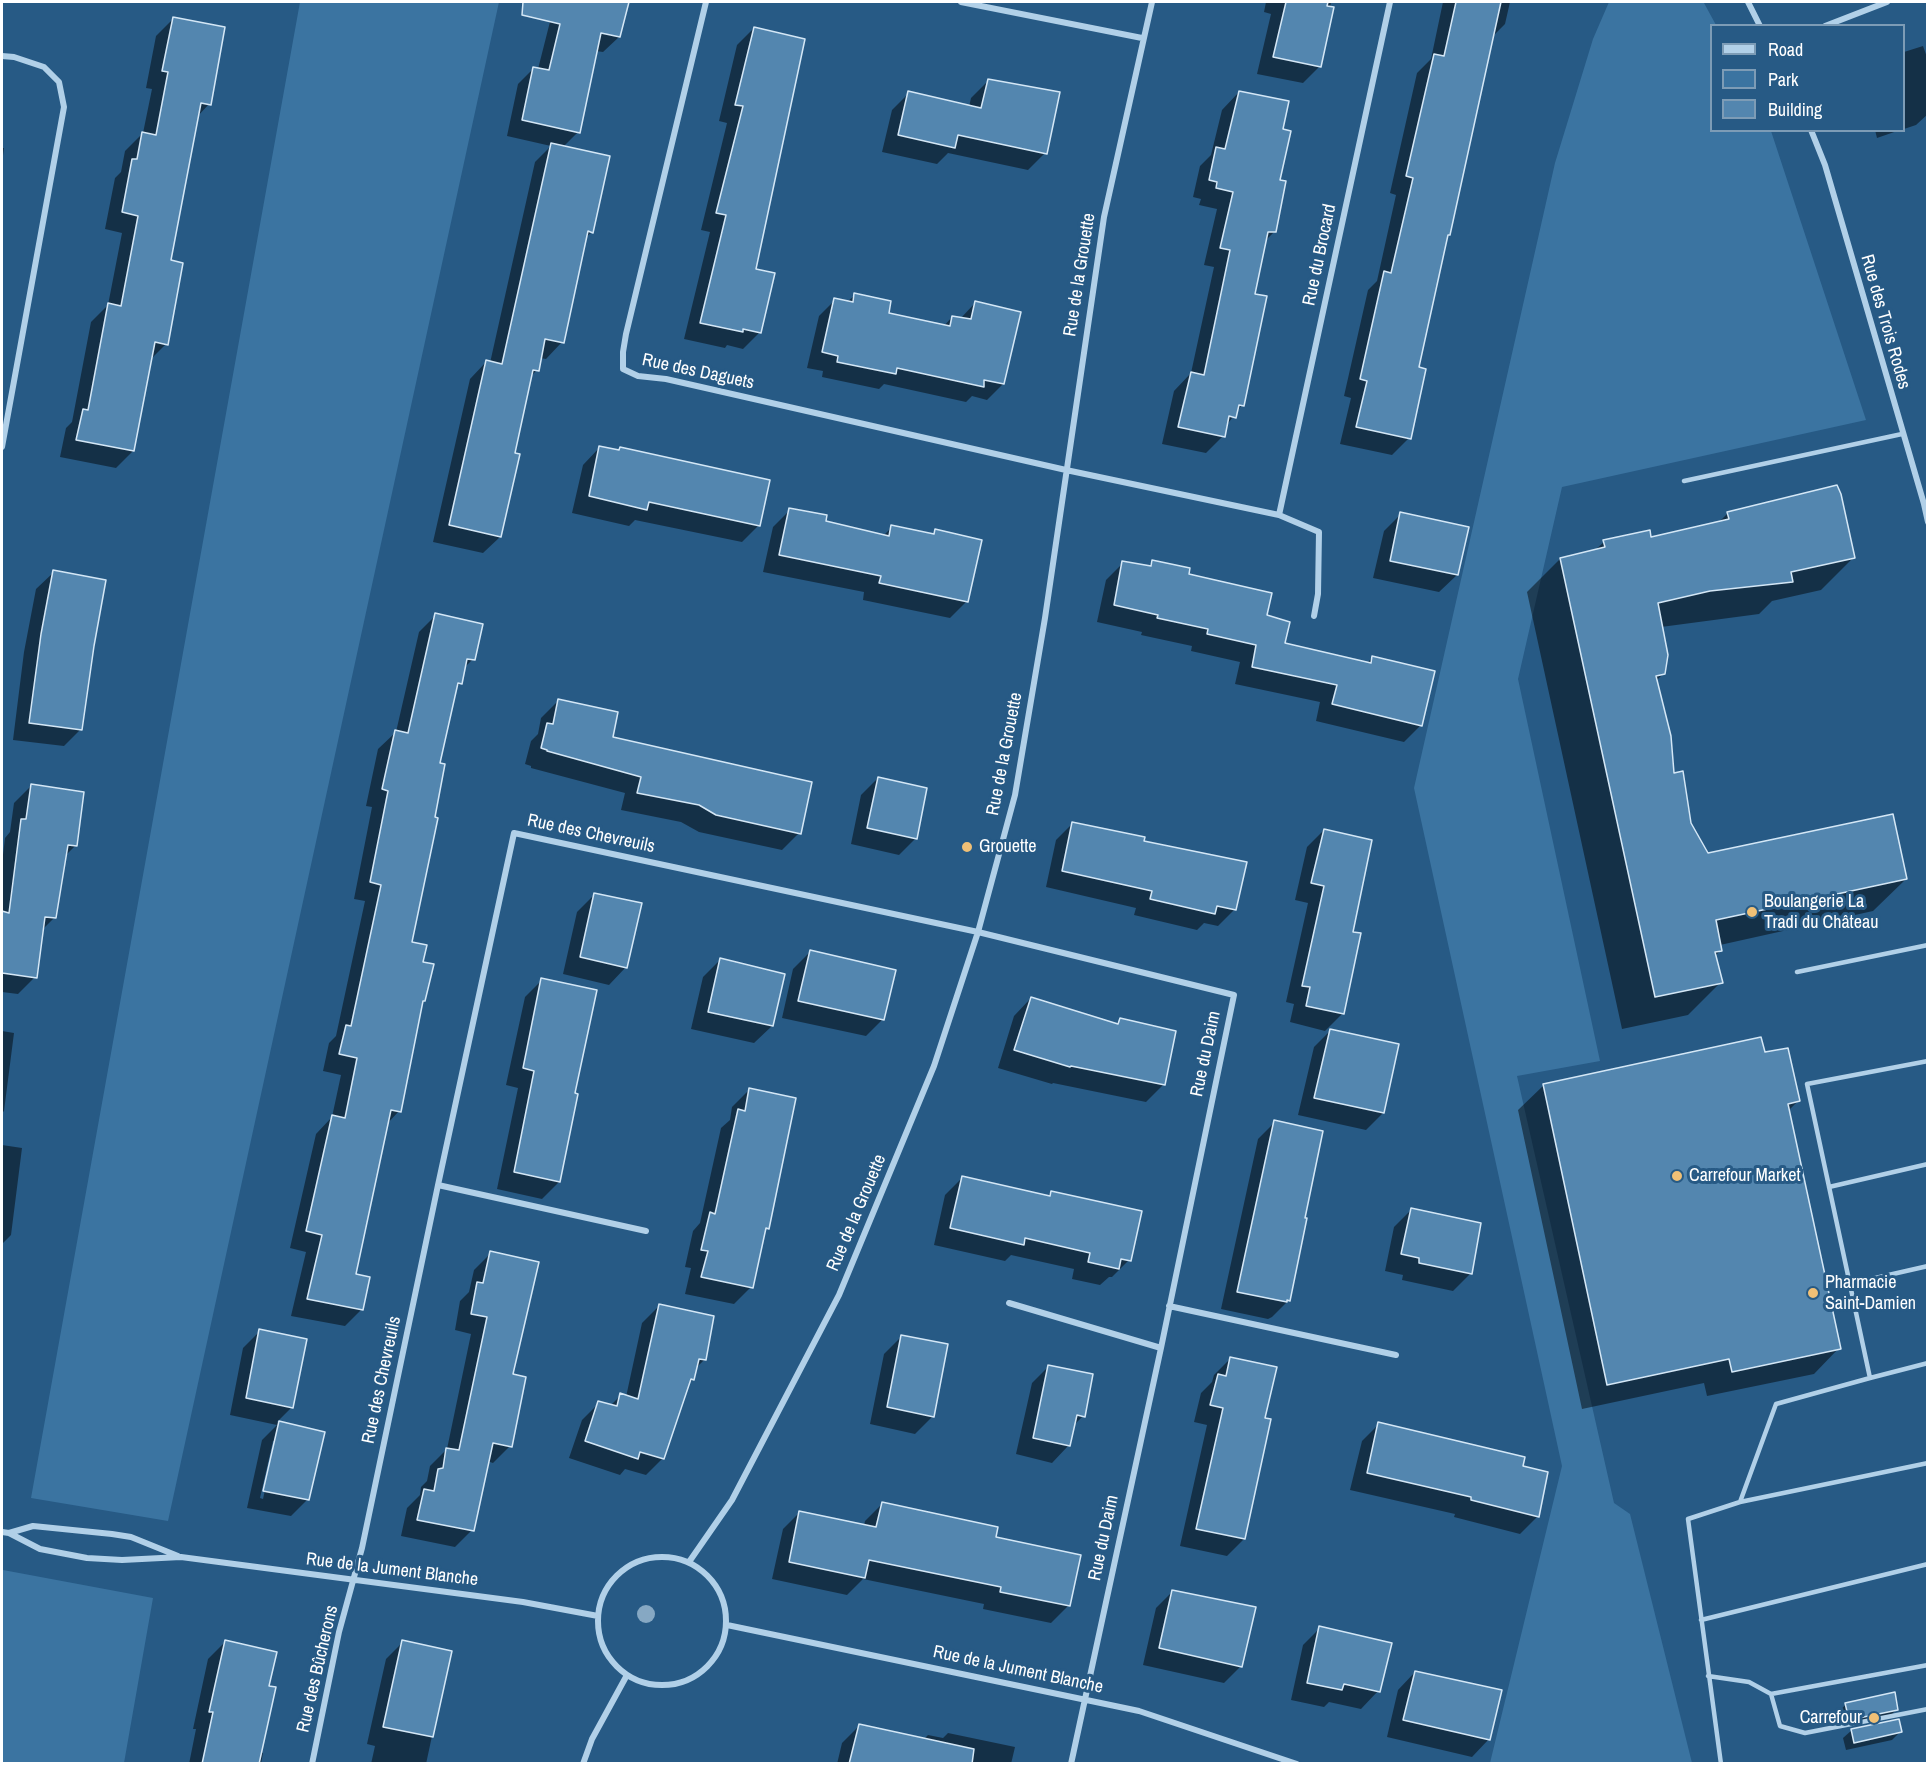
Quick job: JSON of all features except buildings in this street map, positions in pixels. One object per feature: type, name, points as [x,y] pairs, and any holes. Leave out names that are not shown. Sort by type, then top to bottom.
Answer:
[{"type":"street","name":"Rue des Daguets","points":[[706,2],[626,334],[623,369],[638,376],[666,379],[1066,470]]},
{"type":"street","points":[[961,2],[1142,38]]},
{"type":"street","name":"Rue de la Grouette","points":[[689,1562],[732,1500],[839,1295],[934,1066],[978,932],[1015,795],[1043,628],[1104,217],[1142,38],[1152,2]]},
{"type":"street","name":"Rue du Brocard","points":[[1279,515],[1390,2]]},
{"type":"street","points":[[1748,2],[1759,24]]},
{"type":"street","points":[[1830,24],[1887,2]]},
{"type":"street","points":[[2,56],[14,57],[44,67],[58,82],[64,107],[2,447]]},
{"type":"street","name":"Rue des Trois Rodes","points":[[1812,132],[1825,165],[1928,522]]},
{"type":"street","points":[[1066,470],[1279,515],[1319,532],[1318,594],[1314,616]]},
{"type":"street","name":"Rue des Chevreuils","points":[[354,1581],[514,833],[978,932]]},
{"type":"street","name":"Rue du Daim","points":[[978,932],[1234,994],[1161,1348],[1071,1764]]},
{"type":"street","points":[[438,1185],[646,1231]]},
{"type":"street","points":[[1009,1303],[1161,1348]]},
{"type":"street","points":[[1169,1306],[1396,1355]]},
{"type":"street","name":"Rue de la Jument Blanche","points":[[5,1532],[33,1526],[112,1533],[131,1537],[181,1557]]},
{"type":"street","name":"Rue de la Jument Blanche","points":[[5,1532],[40,1549],[87,1558],[122,1560],[181,1557],[523,1602],[598,1616]]},
{"type":"street","points":[[655,1557],[673,1557],[689,1562],[706,1573],[718,1588],[725,1606],[727,1625],[723,1644],[714,1660],[700,1674],[682,1682],[664,1685],[644,1683],[627,1675],[604,1650],[599,1633],[598,1616],[602,1598],[610,1583],[623,1570],[638,1561],[655,1557]]},
{"type":"street","name":"Rue des Bûcherons","points":[[312,1764],[339,1632],[354,1581]]},
{"type":"street","name":"Rue de la Jument Blanche","points":[[727,1625],[1139,1711],[1297,1764]]},
{"type":"street","points":[[583,1764],[592,1739],[627,1675]]},
{"type":"lane","points":[[1684,481],[1902,434]]},
{"type":"lane","points":[[1797,972],[1928,945]]},
{"type":"lane","points":[[1870,1378],[1807,1084],[1928,1061]]},
{"type":"lane","points":[[1829,1187],[1928,1164]]},
{"type":"lane","points":[[1850,1284],[1928,1266]]},
{"type":"lane","points":[[1740,1502],[1776,1404],[1928,1363]]},
{"type":"lane","points":[[1721,1764],[1688,1520],[1740,1502],[1928,1463]]},
{"type":"lane","points":[[1701,1620],[1928,1564]]},
{"type":"lane","points":[[1708,1676],[1749,1682],[1771,1694],[1928,1665]]},
{"type":"lane","points":[[1771,1694],[1780,1726],[1805,1733],[1928,1709]]},
{"type":"green space","points":[[300,2],[499,2],[168,1521],[31,1498]]},
{"type":"green space","points":[[1609,2],[1704,3],[1715,24],[1710,24],[1710,132],[1771,132],[1866,420],[1562,487],[1518,679],[1600,1061],[1517,1076],[1614,1503],[1630,1514],[1692,1763],[1490,1763],[1562,1466],[1414,788],[1555,163],[1593,39]]},
{"type":"green space","points":[[3,1570],[153,1598],[124,1763],[2,1763]]},
{"type":"place","name":"Grouette","points":[[967,847]]},
{"type":"place","name":"Boulangerie La Tradi du Château","points":[[1752,912]]},
{"type":"place","name":"Carrefour Market","points":[[1677,1176]]},
{"type":"place","name":"Pharmacie Saint-Damien","points":[[1813,1293]]},
{"type":"place","name":"Carrefour","points":[[1874,1718]]}]
